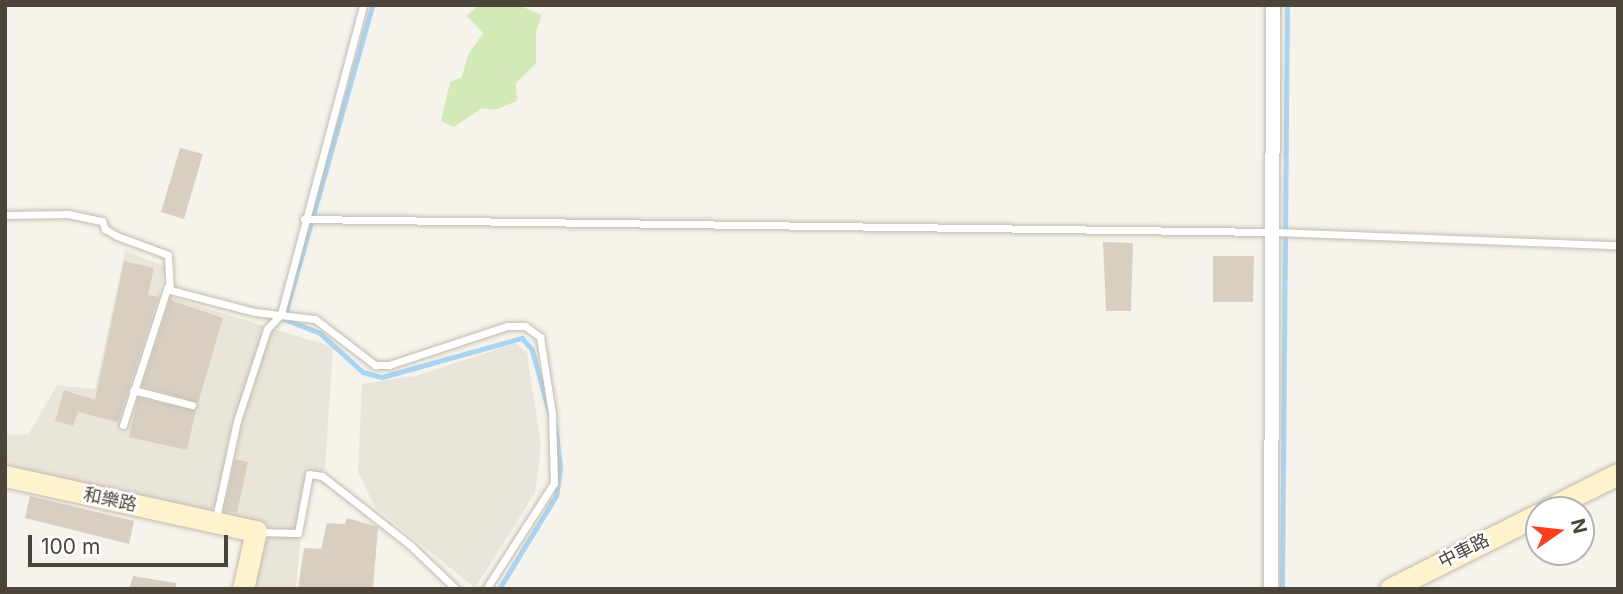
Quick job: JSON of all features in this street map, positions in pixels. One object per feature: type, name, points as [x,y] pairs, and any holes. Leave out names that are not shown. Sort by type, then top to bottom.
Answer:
[{"type":"street","points":[[1271,589],[1273,5]]},
{"type":"street","points":[[1574,496],[1618,474]]},
{"type":"street","name":"和樂路","points":[[5,476],[257,531]]},
{"type":"street","name":"中車路","points":[[1390,589],[1525,521]]},
{"type":"street","points":[[243,589],[257,531]]},
{"type":"lane","points":[[215,522],[237,421],[267,329],[281,314],[304,219],[363,5]]},
{"type":"lane","points":[[5,215],[68,214],[102,221],[105,229],[117,236],[168,256],[167,286],[123,425]]},
{"type":"lane","points":[[304,219],[1272,232],[1618,245]]},
{"type":"lane","points":[[167,286],[255,312],[281,314],[327,325],[375,365],[389,365],[507,326],[525,326],[540,337],[552,414],[554,483],[486,589]]},
{"type":"lane","points":[[133,390],[192,405]]},
{"type":"lane","points":[[257,531],[298,533],[309,474],[322,476],[410,545],[456,589]]},
{"type":"shaded area","points":[[125,251],[166,267],[159,294],[333,347],[325,469],[306,481],[296,589],[254,589],[260,529],[5,465],[5,434],[28,435],[57,385],[95,389]]},
{"type":"shaded area","points":[[516,343],[527,353],[541,446],[535,493],[475,588],[375,507],[358,472],[362,384],[416,376]]},
{"type":"green space","points":[[479,5],[518,5],[542,15],[536,31],[536,63],[516,83],[517,101],[494,110],[482,108],[454,127],[441,121],[450,82],[462,77],[468,55],[483,33],[467,16]]},
{"type":"building","points":[[180,148],[203,154],[184,219],[161,212]]},
{"type":"building","points":[[1103,242],[1133,243],[1131,311],[1106,311]]},
{"type":"building","points":[[1213,256],[1254,256],[1253,302],[1213,302]]},
{"type":"building","points":[[124,261],[154,268],[148,295],[158,297],[118,422],[78,412],[73,426],[55,421],[64,390],[95,400]]},
{"type":"building","points":[[170,300],[223,318],[198,403],[142,386]]},
{"type":"building","points":[[138,398],[196,410],[187,450],[129,437]]},
{"type":"building","points":[[235,459],[248,462],[237,513],[224,511]]},
{"type":"building","points":[[30,496],[134,521],[129,544],[25,518]]},
{"type":"building","points":[[347,518],[378,527],[373,589],[298,589],[304,548],[321,549],[327,523],[345,524]]},
{"type":"building","points":[[133,576],[176,583],[176,589],[129,589]]},
{"type":"waterway","points":[[373,5],[284,319],[320,333],[363,372],[382,377],[522,338],[532,349],[550,414]]},
{"type":"waterway","points":[[1282,589],[1287,5]]},
{"type":"waterway","points":[[499,589],[556,496],[560,467],[555,425]]}]
